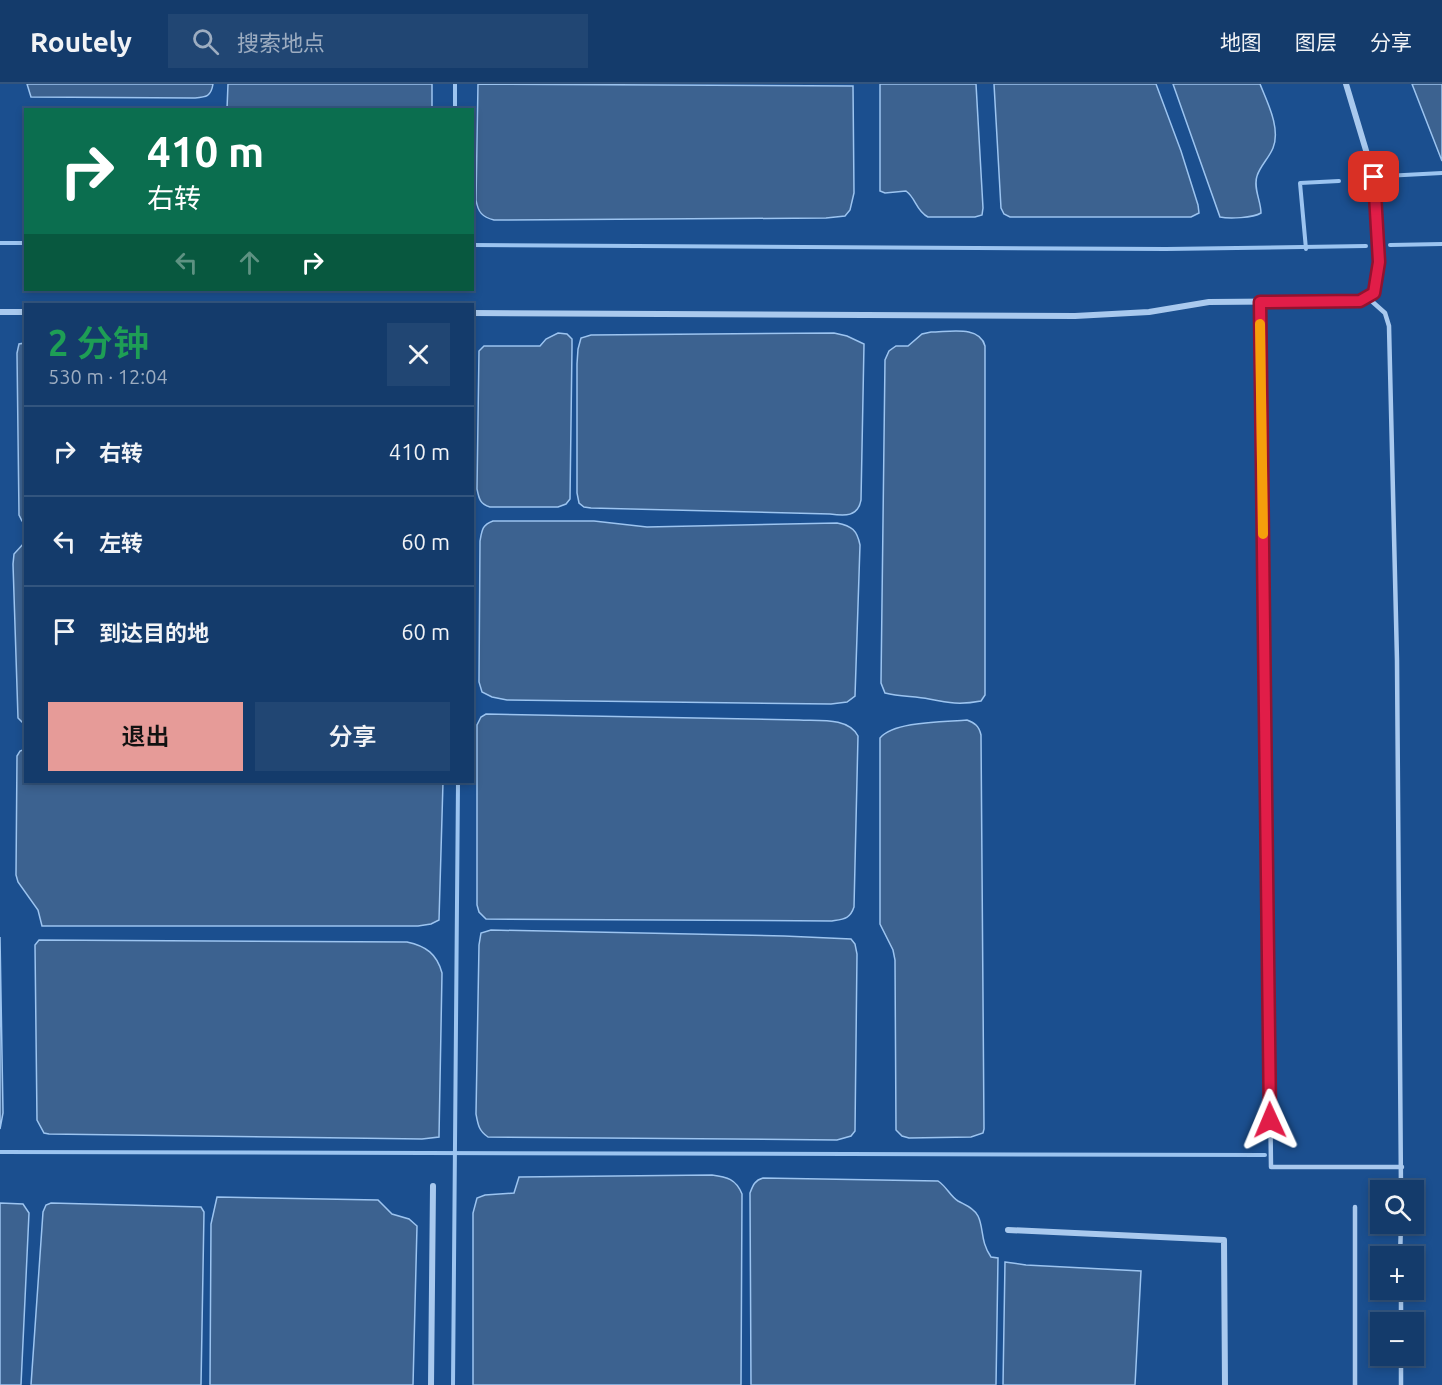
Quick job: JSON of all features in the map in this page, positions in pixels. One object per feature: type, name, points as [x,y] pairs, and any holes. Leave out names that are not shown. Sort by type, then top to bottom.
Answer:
[{"type":"street","points":[[474,314],[1075,316],[1149,312],[1209,302],[1340,303],[1360,301],[1374,293],[1379,262],[1374,177],[1346,84]]},
{"type":"street","points":[[0,312],[24,312]]},
{"type":"street","points":[[431,1385],[433,1186]]},
{"type":"street","points":[[1008,1230],[1224,1240],[1225,1385]]},
{"type":"lane","points":[[1367,297],[1385,313],[1389,326],[1397,648],[1401,1180]]},
{"type":"lane","points":[[1260,302],[1271,1167],[1402,1167]]},
{"type":"lane","points":[[1355,1207],[1355,1385]]},
{"type":"lane","points":[[1401,1366],[1401,1385]]},
{"type":"water","points":[[27,84],[213,84],[207,96],[194,98],[31,97]]},
{"type":"water","points":[[228,84],[432,84],[432,108],[227,108]]},
{"type":"water","points":[[478,84],[853,86],[854,193],[850,210],[845,216],[826,218],[490,219],[481,213],[476,200]]},
{"type":"water","points":[[880,84],[976,84],[982,215],[928,217],[906,191],[885,193],[880,191]]},
{"type":"water","points":[[994,84],[1156,84],[1181,151],[1199,213],[1191,217],[1010,217],[1004,214],[1001,208]]},
{"type":"water","points":[[1173,84],[1260,84],[1272,115],[1275,132],[1273,148],[1260,169],[1256,181],[1261,213],[1241,218],[1220,217]]},
{"type":"water","points":[[1412,84],[1442,84],[1442,161]]},
{"type":"water","points":[[970,332],[982,339],[985,346],[985,695],[981,701],[974,702],[949,702],[885,693],[881,683],[885,360],[889,351],[896,346],[908,346],[922,334]]},
{"type":"water","points":[[558,333],[567,334],[572,339],[570,499],[566,504],[558,507],[487,506],[478,496],[477,489],[479,351],[484,346],[540,346],[546,339]]},
{"type":"water","points":[[834,333],[864,344],[861,500],[854,512],[841,515],[591,508],[579,503],[577,493],[577,364],[581,338],[591,335]]},
{"type":"water","points":[[24,343],[24,521],[19,515],[17,353],[19,344]]},
{"type":"water","points":[[493,521],[594,521],[647,527],[837,523],[846,526],[855,532],[860,545],[855,696],[847,702],[831,704],[507,700],[492,697],[482,692],[479,682],[480,541],[483,528]]},
{"type":"water","points":[[24,543],[24,723],[18,718],[14,554]]},
{"type":"water","points":[[486,714],[824,720],[847,726],[858,736],[854,907],[851,914],[846,918],[832,921],[486,919],[479,912],[477,905],[477,725],[481,717]]},
{"type":"water","points":[[967,720],[976,725],[981,735],[984,1129],[983,1133],[971,1137],[909,1138],[902,1136],[896,1130],[895,960],[893,950],[880,924],[880,738],[887,732],[908,725]]},
{"type":"water","points":[[24,749],[24,783],[443,783],[439,920],[418,926],[42,926],[38,910],[18,882],[16,875],[17,756]]},
{"type":"water","points":[[491,930],[851,939],[855,944],[857,954],[855,1131],[851,1136],[837,1140],[488,1137],[479,1127],[476,1114],[479,945],[481,933]]},
{"type":"water","points":[[0,937],[3,1113],[0,1129]]},
{"type":"water","points":[[39,940],[407,942],[420,946],[434,956],[442,973],[439,1137],[422,1139],[44,1133],[37,1120],[35,945]]},
{"type":"water","points":[[712,1175],[730,1180],[737,1185],[742,1194],[741,1385],[473,1385],[473,1213],[477,1198],[485,1195],[514,1193],[519,1177]]},
{"type":"water","points":[[763,1178],[938,1181],[955,1199],[974,1211],[980,1221],[991,1257],[998,1258],[996,1385],[751,1385],[750,1193],[755,1183]]},
{"type":"water","points":[[217,1197],[378,1200],[392,1214],[409,1219],[417,1226],[413,1385],[210,1385],[211,1224]]},
{"type":"water","points":[[0,1203],[23,1204],[29,1213],[21,1385],[0,1385]]},
{"type":"water","points":[[51,1203],[201,1207],[204,1212],[201,1385],[31,1385],[43,1212],[46,1205]]},
{"type":"water","points":[[1005,1262],[1141,1271],[1135,1385],[1003,1385]]},
{"type":"waterway","points":[[455,84],[455,108]]},
{"type":"waterway","points":[[1385,176],[1442,173]]},
{"type":"waterway","points":[[1306,249],[1300,183],[1339,181]]},
{"type":"waterway","points":[[0,243],[24,243]]},
{"type":"waterway","points":[[1390,245],[1442,244]]},
{"type":"waterway","points":[[474,245],[1166,249],[1366,246]]},
{"type":"waterway","points":[[453,1385],[458,783]]},
{"type":"waterway","points":[[0,1152],[1265,1155]]},
{"type":"slow traffic","points":[[1260,324],[1263,534]]},
{"type":"route","points":[[1270,1120],[1260,302],[1340,303],[1360,301],[1374,293],[1379,262],[1374,177]]}]
